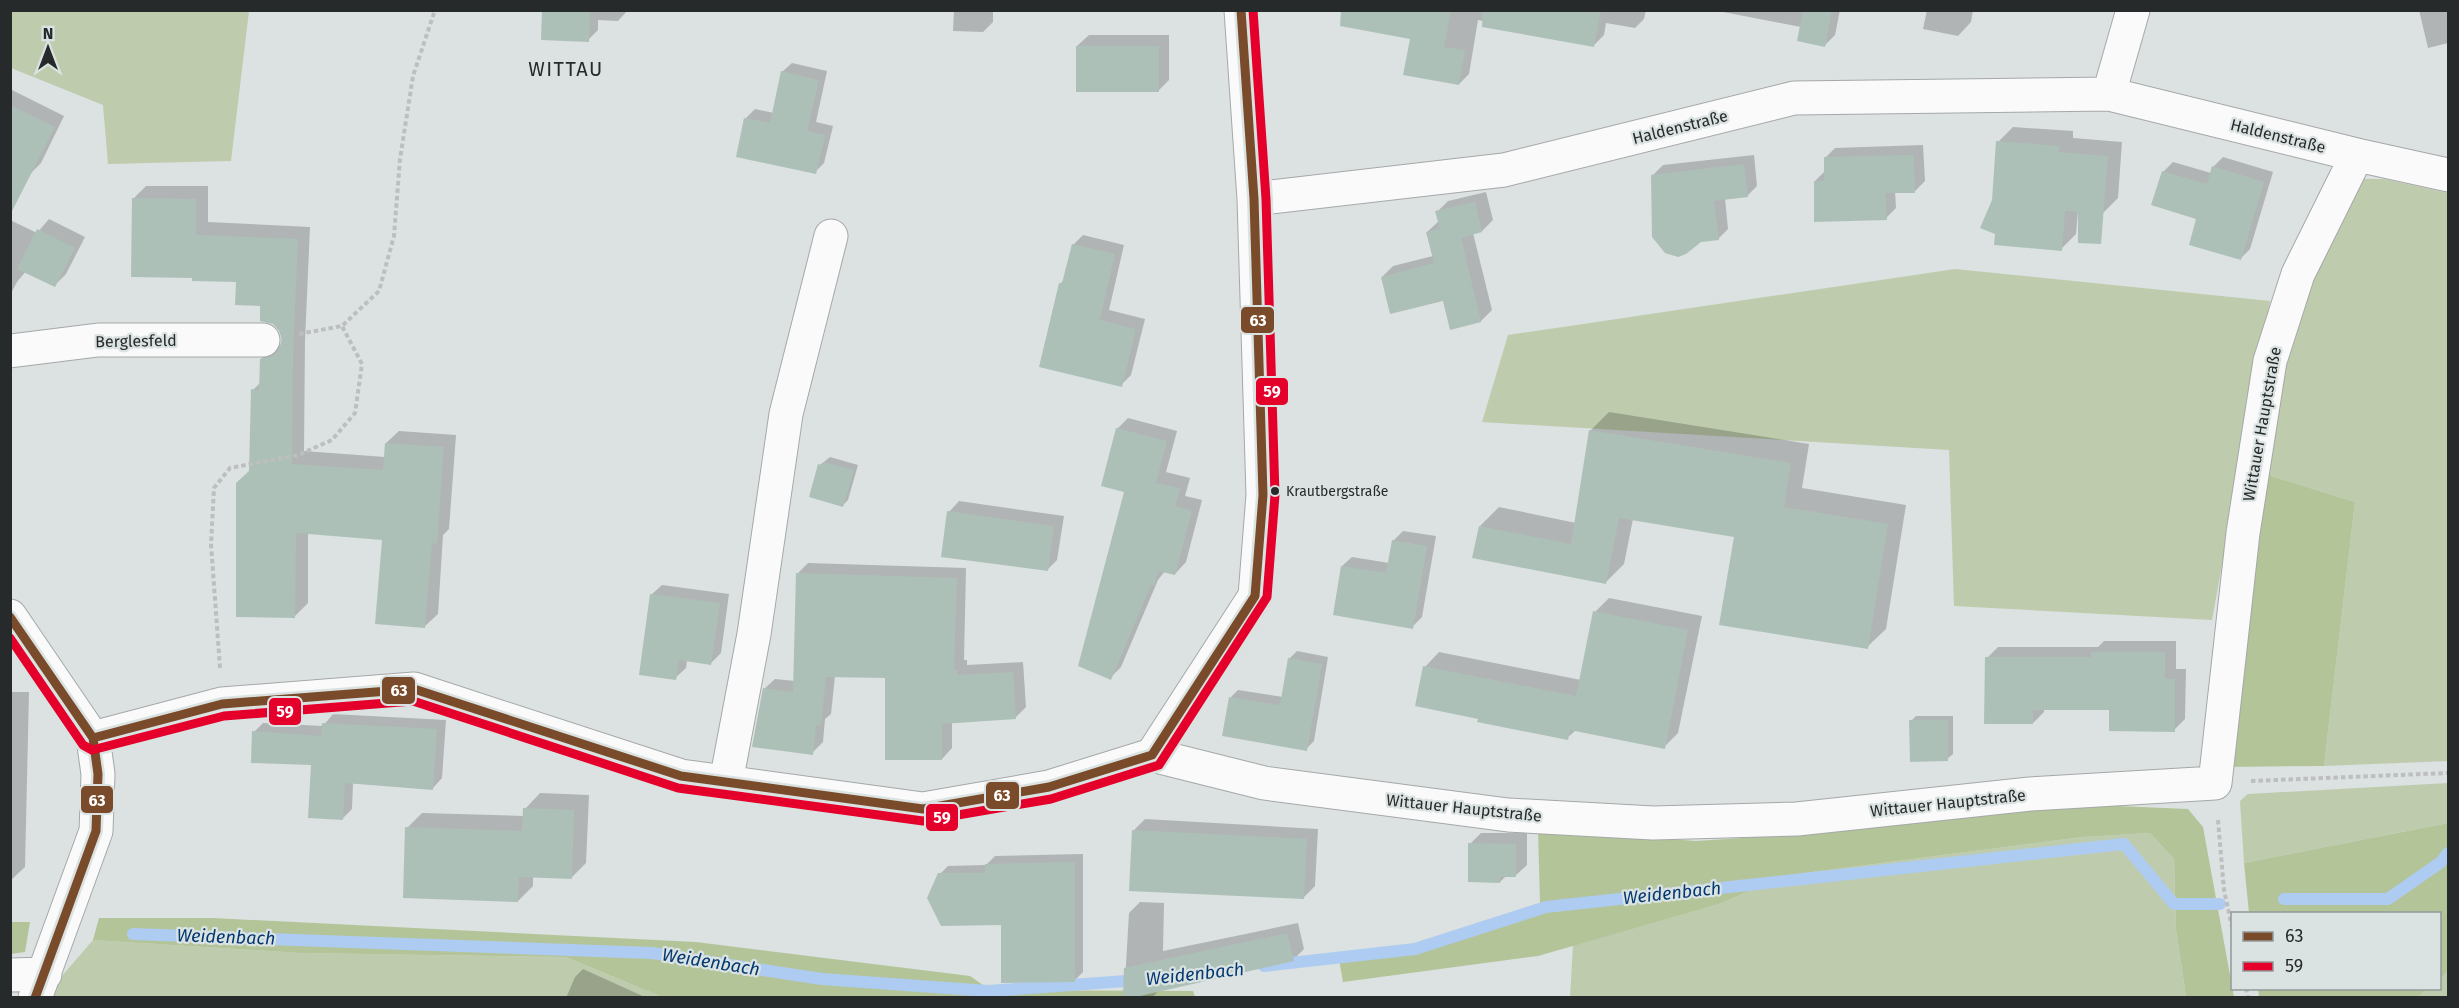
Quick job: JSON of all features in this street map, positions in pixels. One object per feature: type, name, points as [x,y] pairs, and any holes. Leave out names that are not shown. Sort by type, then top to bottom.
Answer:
[{"type":"street","points":[[93,738],[222,704],[414,689],[681,776],[923,809],[1048,787],[1152,754],[1255,596],[1263,495],[1254,198],[1241,10]]},
{"type":"street","points":[[2109,94],[2133,10]]},
{"type":"street","name":"Haldenstraße","points":[[1254,198],[1504,170],[1794,98],[2109,94],[2448,175]]},
{"type":"street","name":"Wittauer Hauptstraße","points":[[1152,754],[1264,783],[1508,815],[1653,823],[1797,819],[2030,794],[2215,783],[2243,533],[2270,360],[2298,274],[2357,155]]},
{"type":"street","points":[[726,782],[754,634],[786,414],[831,236]]},
{"type":"street","name":"Berglesfeld","points":[[10,351],[98,340],[263,340]]},
{"type":"street","points":[[10,616],[93,738],[98,774],[96,831],[40,986],[10,975]]},
{"type":"path","points":[[263,340],[342,326],[379,291],[394,236],[400,159],[413,76],[435,10]]},
{"type":"path","points":[[222,704],[212,544],[214,488],[230,468],[298,455],[332,440],[354,413],[362,364],[342,326]]},
{"type":"path","points":[[2231,922],[2224,890],[2215,783],[2448,773]]},
{"type":"green space","points":[[10,11],[249,11],[231,161],[108,164],[103,105],[11,68]]},
{"type":"green space","points":[[2364,179],[2384,179],[2448,193],[2448,761],[2324,766],[2355,502],[2265,474],[2281,375],[2300,303]]},
{"type":"green space","points":[[1955,269],[2270,301],[2212,620],[1954,606],[1949,450],[1482,422],[1508,335]]},
{"type":"green space","points":[[2265,474],[2355,502],[2324,766],[2222,767]]},
{"type":"green space","points":[[2448,783],[2448,823],[2244,863],[2240,801],[2248,794]]},
{"type":"green space","points":[[2069,804],[2188,809],[2203,827],[2234,997],[2186,997],[2176,929],[2174,859],[2150,833],[2083,837],[1782,876],[1722,903],[1538,956],[1343,982],[1338,954],[1413,945],[1540,903],[1538,829],[1696,841],[1787,835]]},
{"type":"green space","points":[[2448,823],[2448,971],[2441,978],[2441,912],[2249,912],[2244,863]]},
{"type":"green space","points":[[2150,833],[2174,859],[2176,929],[2186,997],[1570,998],[1573,945],[1722,903],[1782,876],[2083,837]]},
{"type":"green space","points":[[99,918],[213,918],[696,942],[970,976],[990,990],[1193,991],[1195,997],[662,997],[566,957],[300,953],[93,940]]},
{"type":"green space","points":[[11,922],[30,922],[25,952],[11,954]]},
{"type":"green space","points":[[93,940],[300,953],[566,957],[662,997],[49,998],[54,985]]},
{"type":"green space","points":[[2448,971],[2448,997],[2416,997],[2426,990],[2441,990],[2441,978]]},
{"type":"green space","points":[[2258,990],[2426,990],[2416,998],[2259,997]]},
{"type":"building","points":[[542,10],[590,10],[589,42],[541,40]]},
{"type":"building","points":[[1341,10],[1451,10],[1444,47],[1465,50],[1459,85],[1403,75],[1410,39],[1340,26]]},
{"type":"building","points":[[1483,10],[1601,10],[1594,47],[1482,27]]},
{"type":"building","points":[[1803,10],[1832,10],[1825,47],[1797,41]]},
{"type":"building","points":[[1076,46],[1159,46],[1159,92],[1076,92]]},
{"type":"building","points":[[781,71],[819,80],[807,131],[825,135],[816,174],[736,157],[744,118],[770,123]]},
{"type":"building","points":[[10,105],[55,127],[10,215]]},
{"type":"building","points":[[1996,141],[2059,146],[2058,152],[2108,156],[2101,244],[2078,243],[2078,212],[2065,211],[2062,251],[1994,245],[1995,234],[1980,228],[1992,200]]},
{"type":"building","points":[[1914,155],[1915,193],[1885,193],[1887,220],[1814,222],[1814,181],[1824,181],[1824,157]]},
{"type":"building","points":[[1744,164],[1748,197],[1714,201],[1719,240],[1701,242],[1686,254],[1678,257],[1665,253],[1652,237],[1651,175]]},
{"type":"building","points":[[2212,166],[2264,182],[2241,260],[2189,245],[2196,219],[2151,205],[2162,171],[2207,184]]},
{"type":"building","points":[[132,198],[196,199],[196,235],[298,239],[293,355],[292,464],[383,470],[385,443],[444,447],[437,544],[432,543],[425,628],[375,624],[382,540],[296,533],[295,618],[236,617],[236,483],[249,471],[251,389],[259,390],[260,359],[273,356],[279,349],[282,339],[273,324],[260,321],[260,306],[235,305],[236,282],[192,281],[192,278],[131,277]]},
{"type":"building","points":[[1475,202],[1482,232],[1461,238],[1481,322],[1450,330],[1443,301],[1390,314],[1381,277],[1434,263],[1426,232],[1440,229],[1435,211]]},
{"type":"building","points":[[37,229],[75,248],[55,287],[17,269]]},
{"type":"building","points":[[1072,244],[1115,254],[1100,320],[1136,329],[1122,387],[1039,367],[1059,283],[1062,283]]},
{"type":"building","points":[[1116,428],[1167,441],[1156,483],[1180,488],[1175,506],[1192,511],[1175,575],[1158,571],[1154,586],[1151,585],[1111,680],[1078,666],[1124,492],[1101,486]]},
{"type":"building","points":[[1589,430],[1791,463],[1784,507],[1888,524],[1868,649],[1719,625],[1734,537],[1619,518],[1606,584],[1472,558],[1479,526],[1571,544]]},
{"type":"building","points":[[823,462],[854,470],[843,507],[809,497],[818,464],[822,465]]},
{"type":"building","points":[[947,511],[1054,526],[1048,571],[941,557]]},
{"type":"building","points":[[1392,540],[1427,546],[1413,629],[1333,615],[1341,566],[1386,573]]},
{"type":"building","points":[[796,573],[957,578],[954,670],[957,670],[957,675],[1013,672],[1016,719],[942,724],[942,760],[885,760],[885,678],[826,677],[821,726],[816,725],[813,755],[752,747],[763,688],[793,692]]},
{"type":"building","points":[[650,594],[720,603],[711,665],[679,660],[676,680],[639,675]]},
{"type":"building","points":[[1593,611],[1688,630],[1665,749],[1570,730],[1568,740],[1477,722],[1478,719],[1415,706],[1423,666],[1576,696]]},
{"type":"building","points":[[2091,652],[2165,652],[2165,679],[2175,679],[2175,732],[2109,731],[2109,710],[2033,710],[2033,724],[1984,724],[1985,657],[2091,657]]},
{"type":"building","points":[[1288,658],[1322,664],[1307,751],[1222,736],[1229,697],[1280,705]]},
{"type":"building","points":[[1909,720],[1948,720],[1948,761],[1910,762]]},
{"type":"building","points":[[322,723],[437,729],[433,790],[345,783],[343,820],[308,818],[311,765],[251,763],[252,731],[321,736]]},
{"type":"building","points":[[523,808],[574,810],[572,879],[519,877],[518,902],[403,898],[405,827],[522,831]]},
{"type":"building","points":[[1132,830],[1307,839],[1304,899],[1129,891]]},
{"type":"building","points":[[1468,843],[1516,844],[1516,877],[1500,877],[1500,883],[1468,882]]},
{"type":"building","points":[[1075,862],[1075,982],[1001,983],[1001,925],[941,926],[927,898],[938,873],[985,873],[985,864]]},
{"type":"building","points":[[1287,933],[1294,961],[1123,998],[1124,968]]},
{"type":"waterway","name":"Weidenbach","points":[[1264,966],[1415,949],[1546,907],[2124,844],[2174,904],[2220,904]]},
{"type":"waterway","name":"Weidenbach","points":[[2284,899],[2388,899],[2441,862],[2448,853]]},
{"type":"waterway","name":"Weidenbach","points":[[133,934],[652,953],[822,979],[989,991],[1140,980]]},
{"type":"transit line","name":"63","points":[[93,738],[222,704],[414,689],[681,776],[923,809],[1049,787],[1152,755],[1255,596],[1263,495],[1254,199],[1241,10]]},
{"type":"transit line","name":"59","points":[[10,638],[83,745],[92,750],[224,716],[413,701],[678,788],[923,821],[1051,799],[1159,765],[1267,597],[1275,495],[1266,199],[1253,10]]},
{"type":"transit line","name":"63","points":[[10,617],[93,738],[98,774],[96,831],[35,998]]},
{"type":"place","name":"Krautbergstraße","points":[[1275,491]]},
{"type":"district","name":"WITTAU","points":[[566,69]]}]
